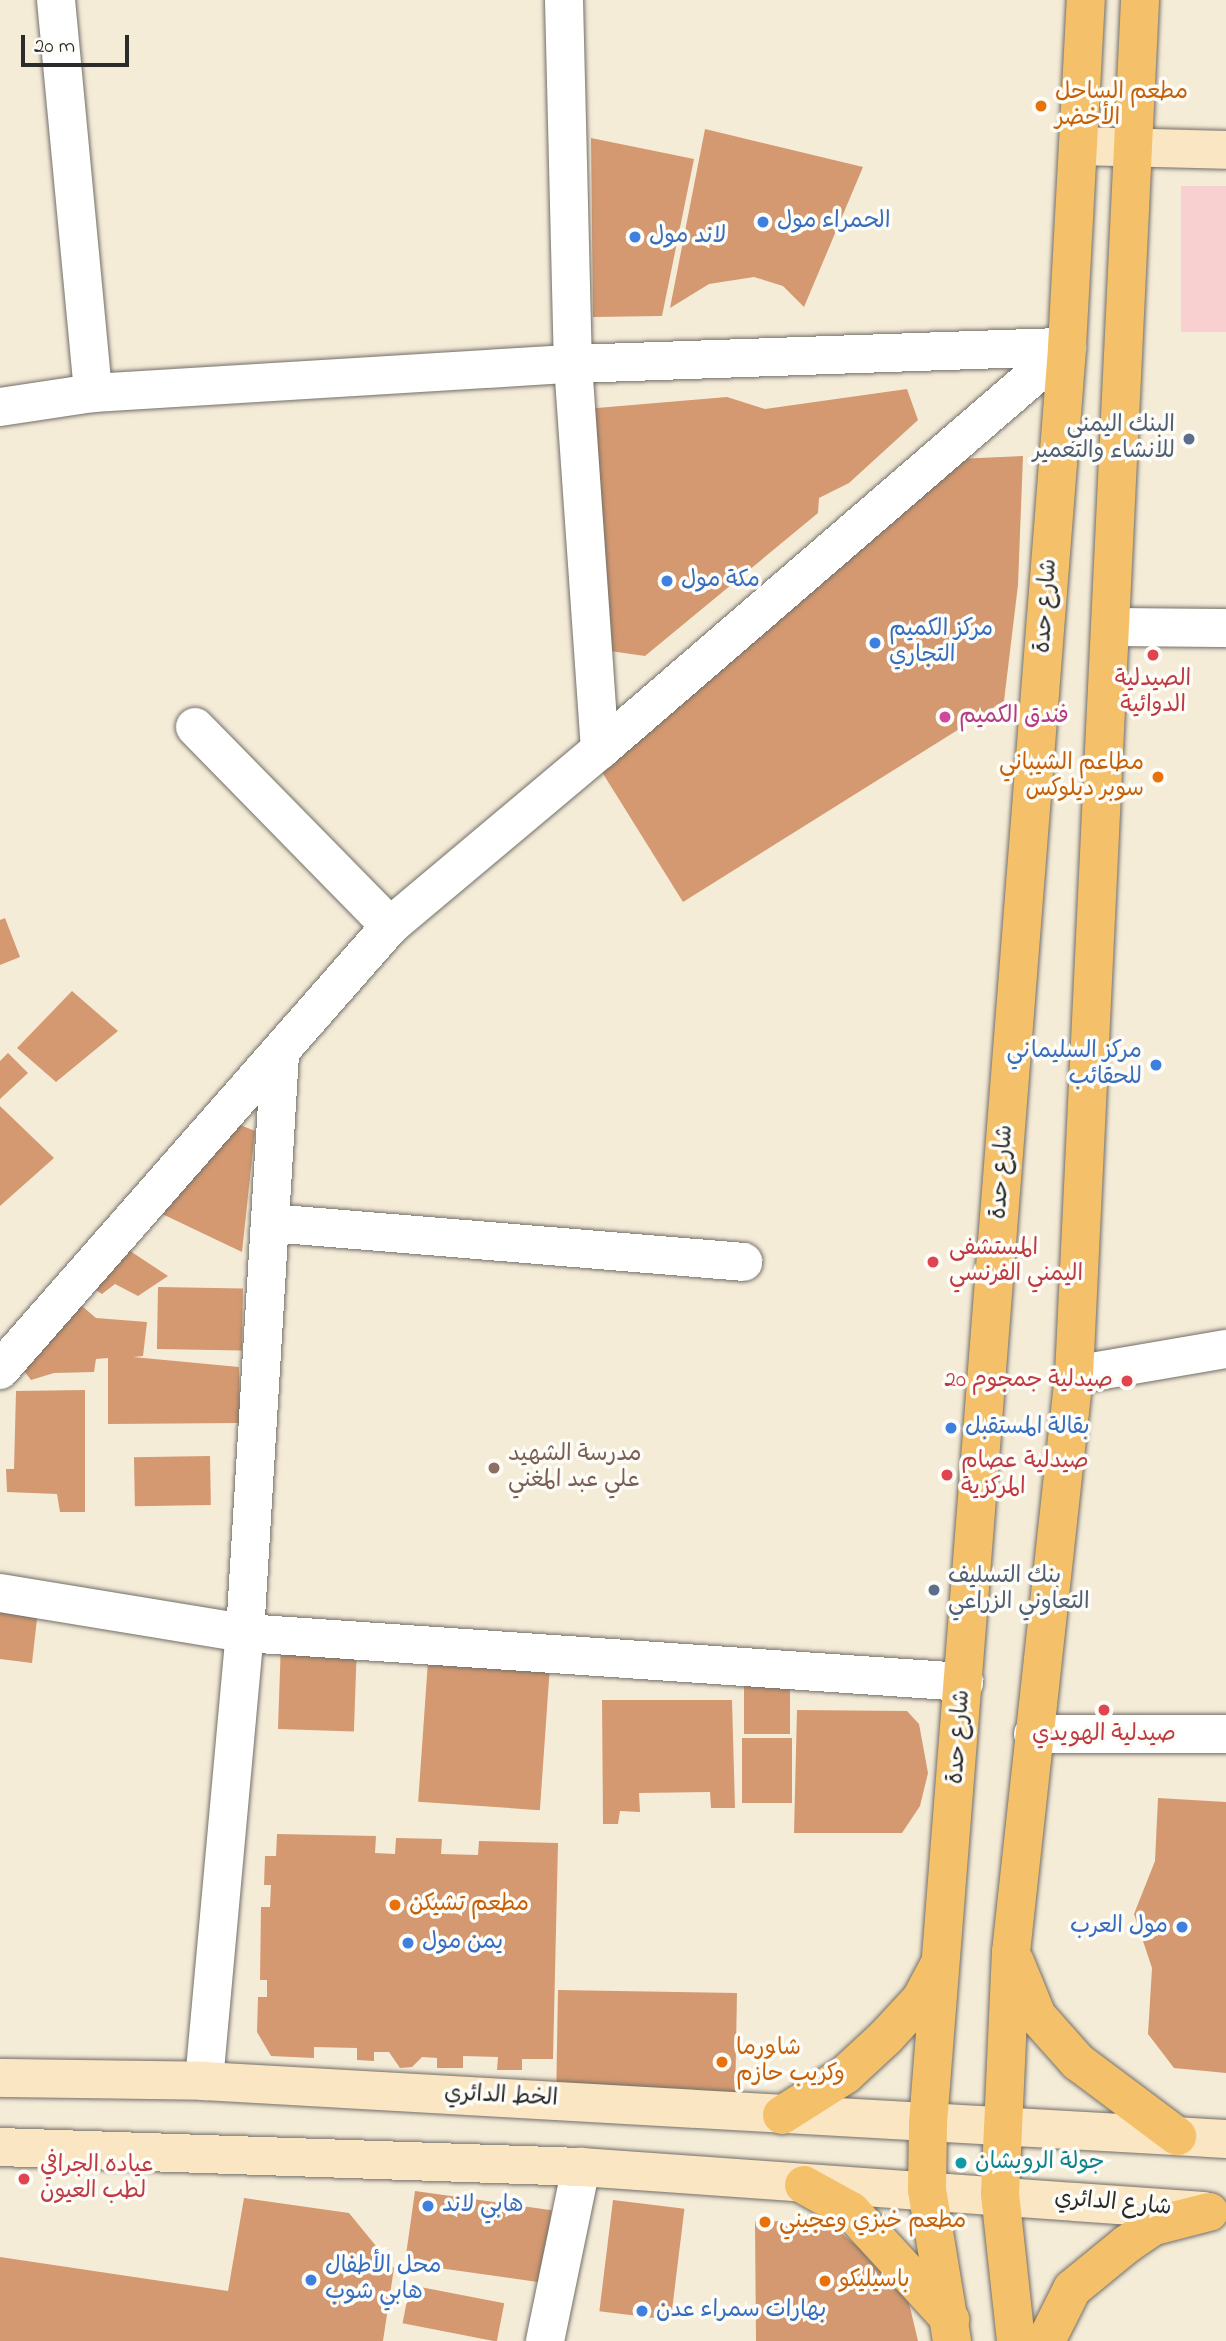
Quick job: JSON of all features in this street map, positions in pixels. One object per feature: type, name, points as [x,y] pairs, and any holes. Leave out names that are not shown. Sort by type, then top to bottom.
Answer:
[{"type":"main road","name":"شارع حدة","points":[[951,2330],[927,2190],[928,2123],[944,1956],[1067,347],[1086,0]]},
{"type":"main road","points":[[1016,2341],[1000,2194],[1011,1952],[1032,1734],[1074,1375],[1136,149],[1140,0]]},
{"type":"main road","points":[[1078,146],[1136,149],[1220,144]]},
{"type":"main road","points":[[1011,1952],[1037,2016],[1078,2062],[1177,2136]]},
{"type":"main road","points":[[782,2115],[845,2075],[885,2039],[921,1998],[944,1956]]},
{"type":"main road","name":"الخط الدائري","points":[[0,2078],[204,2081],[1002,2127]]},
{"type":"main road","points":[[1002,2127],[1226,2139]]},
{"type":"main road","points":[[0,2147],[581,2167],[804,2185],[1000,2194]]},
{"type":"main road","points":[[804,2185],[851,2211],[951,2330]]},
{"type":"main road","name":"شارع الدائري","points":[[1000,2194],[1217,2212]]},
{"type":"main road","points":[[1046,2341],[1072,2289],[1127,2244],[1154,2227],[1217,2212]]},
{"type":"street","points":[[56,0],[93,393]]},
{"type":"street","points":[[564,0],[573,364],[600,750]]},
{"type":"street","points":[[0,407],[93,393],[573,364],[1067,347]]},
{"type":"street","points":[[0,1370],[390,926],[600,750],[1067,347]]},
{"type":"street","points":[[1111,626],[1226,628]]},
{"type":"street","points":[[195,727],[390,926]]},
{"type":"street","points":[[204,2081],[246,1633],[280,1054]]},
{"type":"street","points":[[270,1223],[743,1262]]},
{"type":"street","points":[[1074,1375],[1226,1349]]},
{"type":"street","points":[[0,1593],[246,1633],[964,1682]]},
{"type":"street","points":[[1032,1734],[1226,1734]]},
{"type":"street","points":[[545,2341],[581,2167]]},
{"type":"shaded area","points":[[1181,186],[1226,186],[1226,332],[1181,332]]},
{"type":"building","name":"الحمراء مول","points":[[705,129],[863,167],[804,307],[783,286],[754,277],[709,284],[670,308]]},
{"type":"building","name":"لاند مول","points":[[591,138],[694,159],[662,316],[593,317]]},
{"type":"building","name":"مكة مول","points":[[907,389],[918,420],[849,483],[819,498],[818,513],[645,656],[603,650],[585,409],[727,397],[765,409]]},
{"type":"building","name":"مركز الكميم التجاري","points":[[1023,456],[1018,585],[1004,701],[683,902],[597,764],[957,459]]},
{"type":"building","points":[[5,918],[20,957],[0,965],[0,920]]},
{"type":"building","points":[[72,991],[118,1031],[56,1082],[17,1048]]},
{"type":"building","points":[[8,1053],[28,1073],[0,1099],[0,1061]]},
{"type":"building","points":[[0,1106],[54,1158],[0,1206]]},
{"type":"building","points":[[206,1111],[255,1131],[242,1252],[137,1202]]},
{"type":"building","points":[[112,1239],[168,1276],[138,1296],[115,1284],[102,1294],[84,1282]]},
{"type":"building","points":[[158,1287],[243,1288],[242,1350],[157,1349]]},
{"type":"building","points":[[69,1295],[96,1318],[147,1322],[143,1356],[133,1357],[239,1367],[240,1423],[108,1424],[108,1358],[96,1359],[94,1372],[54,1373],[31,1380],[14,1358]]},
{"type":"building","points":[[85,1390],[85,1512],[60,1512],[57,1494],[7,1492],[6,1469],[14,1469],[16,1391]]},
{"type":"building","points":[[210,1456],[211,1505],[135,1506],[134,1457]]},
{"type":"building","points":[[0,1606],[38,1610],[32,1663],[0,1659]]},
{"type":"building","points":[[281,1642],[357,1645],[354,1732],[278,1729]]},
{"type":"building","points":[[428,1661],[550,1670],[540,1810],[418,1802]]},
{"type":"building","points":[[744,1682],[790,1682],[790,1734],[744,1734]]},
{"type":"building","points":[[602,1700],[732,1700],[735,1808],[711,1808],[710,1792],[639,1793],[640,1812],[620,1811],[618,1824],[603,1824]]},
{"type":"building","points":[[797,1710],[907,1711],[919,1724],[928,1773],[920,1806],[902,1833],[794,1833]]},
{"type":"building","points":[[742,1738],[792,1738],[792,1803],[742,1803]]},
{"type":"building","name":"مول العرب","points":[[1158,1798],[1226,1802],[1226,2073],[1174,2068],[1148,2034],[1152,1968],[1134,1914],[1155,1861]]},
{"type":"building","name":"يمن مول","points":[[277,1834],[376,1836],[375,1853],[395,1854],[396,1838],[442,1839],[441,1854],[478,1855],[479,1841],[558,1843],[553,2059],[522,2059],[522,2070],[497,2070],[498,2057],[463,2056],[463,2068],[437,2068],[437,2058],[422,2057],[412,2067],[400,2068],[389,2052],[374,2052],[374,2061],[357,2060],[357,2048],[314,2047],[314,2058],[271,2056],[257,2032],[258,1997],[267,1997],[267,1980],[260,1980],[261,1907],[270,1907],[271,1885],[264,1885],[265,1856],[276,1856]]},
{"type":"building","points":[[558,1990],[737,1993],[735,2094],[556,2091]]},
{"type":"building","points":[[415,2191],[552,2210],[541,2282],[405,2263]]},
{"type":"building","name":"محل الأطفال هابي شوب","points":[[244,2198],[349,2213],[394,2268],[383,2341],[0,2341],[0,2257],[228,2291]]},
{"type":"building","points":[[613,2200],[684,2209],[671,2320],[599,2311]]},
{"type":"building","points":[[755,2221],[828,2222],[905,2286],[918,2341],[756,2341]]},
{"type":"building","points":[[410,2285],[504,2303],[497,2341],[403,2323]]},
{"type":"place","name":"مطعم الساحل الأخضر","points":[[1041,106]]},
{"type":"place","name":"الحمراء مول","points":[[763,222]]},
{"type":"place","name":"لاند مول","points":[[635,237]]},
{"type":"place","name":"البنك اليمني للانشاء والتعمير","points":[[1189,439]]},
{"type":"place","name":"مكة مول","points":[[667,581]]},
{"type":"place","name":"مركز الكميم التجاري","points":[[875,643]]},
{"type":"place","name":"الصيدلية الدوائية","points":[[1153,655]]},
{"type":"place","name":"فندق الكميم","points":[[945,717]]},
{"type":"place","name":"مطاعم الشيباني سوبر ديلوكس","points":[[1158,777]]},
{"type":"place","name":"مركز السليماني للحقائب","points":[[1156,1065]]},
{"type":"place","name":"المستشفى اليمني الفرنسي","points":[[933,1262]]},
{"type":"place","name":"صيدلية جمجوم 20","points":[[1127,1381]]},
{"type":"place","name":"بقالة المستقبل","points":[[951,1428]]},
{"type":"place","name":"مدرسة الشهيد علي عبد المغني","points":[[494,1468]]},
{"type":"place","name":"صيدلية عصام المركزية","points":[[947,1475]]},
{"type":"place","name":"بنك التسليف التعاوني الزراعي","points":[[934,1590]]},
{"type":"place","name":"صيدلية الهويدي","points":[[1104,1710]]},
{"type":"place","name":"مطعم تشيكن","points":[[395,1905]]},
{"type":"place","name":"مول العرب","points":[[1182,1927]]},
{"type":"place","name":"يمن مول","points":[[408,1943]]},
{"type":"place","name":"شاورما وكريب حازم","points":[[722,2062]]},
{"type":"place","name":"جولة الرويشان","points":[[961,2163]]},
{"type":"place","name":"عياده الجرافي لطب العيون","points":[[24,2179]]},
{"type":"place","name":"هابي لاند","points":[[428,2206]]},
{"type":"place","name":"مطعم خبزي وعجيني","points":[[765,2222]]},
{"type":"place","name":"محل الأطفال هابي شوب","points":[[311,2280]]},
{"type":"place","name":"باسيليكو","points":[[825,2281]]},
{"type":"place","name":"بهارات سمراء عدن","points":[[642,2311]]}]
